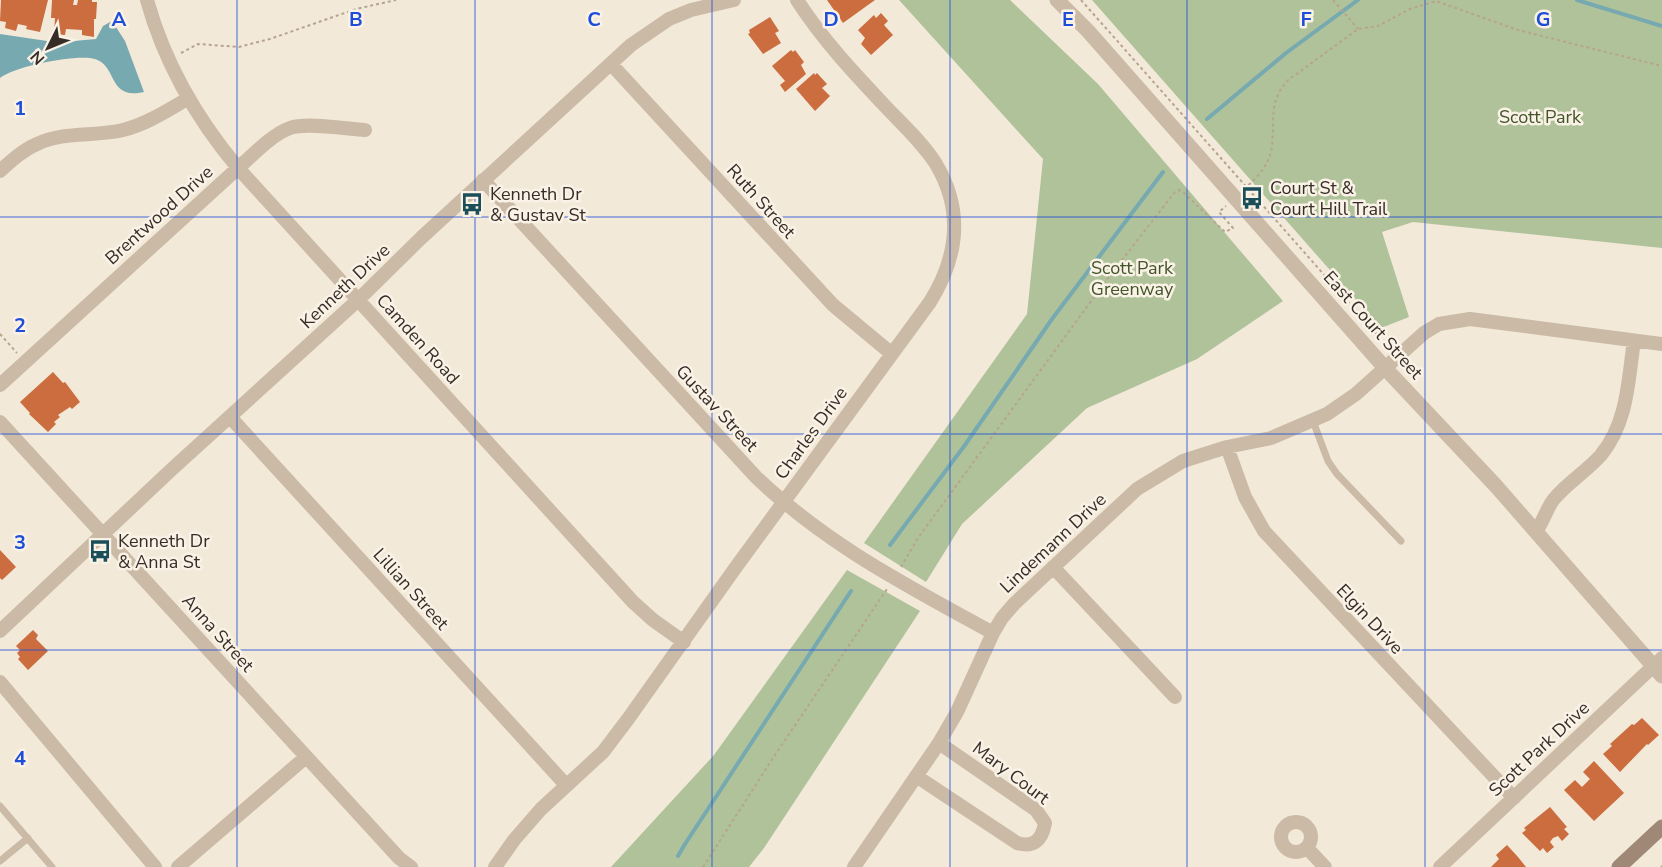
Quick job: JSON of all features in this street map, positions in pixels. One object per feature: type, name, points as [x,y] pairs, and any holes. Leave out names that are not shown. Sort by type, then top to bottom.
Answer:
[{"type":"main road","points":[[1619,867],[1662,827]]},
{"type":"street","name":"Camden Road","points":[[147,0],[169,61],[189,98],[221,148],[633,602],[653,620],[684,642]]},
{"type":"street","name":"Kenneth Drive","points":[[0,631],[631,45],[669,19],[691,10],[734,0]]},
{"type":"street","name":"Charles Drive","points":[[495,867],[514,840],[542,808],[603,752],[930,302],[948,269],[955,232],[951,197],[936,164],[821,36],[797,0]]},
{"type":"street","name":"East Court Street","points":[[1057,0],[1088,31],[1385,368],[1659,666]]},
{"type":"street","name":"Ruth Street","points":[[611,64],[833,305],[892,354]]},
{"type":"street","points":[[0,171],[37,143],[65,136],[123,130],[159,115],[189,98]]},
{"type":"street","name":"Brentwood Drive","points":[[0,385],[275,137],[291,127],[365,130]]},
{"type":"street","name":"Gustav Street","points":[[483,180],[756,477],[783,503],[844,548],[993,633]]},
{"type":"street","points":[[1385,368],[1424,333],[1439,324],[1470,319],[1662,344]]},
{"type":"street","points":[[1536,531],[1554,499],[1600,456],[1612,439],[1625,404],[1634,341]]},
{"type":"street","name":"Lindemann Drive","points":[[854,867],[939,743],[962,702],[993,633],[1014,604],[1053,567],[1148,480],[1183,461],[1227,447],[1271,438],[1313,421],[1340,405],[1385,368]]},
{"type":"street","name":"Lillian Street","points":[[230,417],[566,785]]},
{"type":"street","name":"Anna Street","points":[[0,422],[399,858],[411,867]]},
{"type":"street","name":"Elgin Drive","points":[[1227,447],[1245,497],[1264,531],[1514,798]]},
{"type":"street","points":[[1053,567],[1175,697]]},
{"type":"street","name":"Scott Park Drive","points":[[1440,867],[1659,666]]},
{"type":"street","points":[[0,682],[155,867]]},
{"type":"street","name":"Mary Court","points":[[916,776],[1017,843],[1025,846],[1033,844],[1044,832],[1045,824],[1036,810],[939,743]]},
{"type":"street","points":[[178,867],[306,757]]},
{"type":"street","points":[[1308,849],[1325,867]]},
{"type":"lane","points":[[1313,421],[1328,461],[1337,474],[1401,541]]},
{"type":"lane","points":[[0,806],[52,867]]},
{"type":"lane","points":[[0,861],[28,838]]},
{"type":"path","points":[[169,61],[198,44],[239,47],[270,39],[356,9],[396,0]]},
{"type":"path","points":[[1081,0],[1388,346]]},
{"type":"path","points":[[1333,0],[1358,29]]},
{"type":"path","points":[[703,867],[918,538],[1101,287],[1175,192],[1179,190],[1183,192],[1225,232],[1233,228],[1219,212],[1228,204],[1238,201],[1242,191],[1264,168],[1272,147],[1273,111],[1280,90],[1293,76],[1358,29],[1378,26],[1410,9],[1436,1],[1518,30],[1662,66]]},
{"type":"path","points":[[0,334],[26,361]]},
{"type":"green space","name":"Scott Park Greenway","points":[[899,0],[1010,0],[1098,84],[1283,301],[1197,359],[1087,408],[962,524],[926,582],[864,543],[1027,314],[1043,159]]},
{"type":"green space","name":"Scott Park","points":[[1092,0],[1662,0],[1662,248],[1413,222],[1382,232],[1409,317],[1381,328]]},
{"type":"green space","points":[[847,570],[920,611],[764,848],[749,867],[611,867],[714,755]]},
{"type":"water","points":[[112,21],[125,41],[144,92],[124,91],[118,87],[102,63],[86,58],[32,65],[0,78],[0,34],[47,41],[96,39],[103,26]]},
{"type":"building","points":[[1,0],[48,0],[40,32],[26,29],[27,26],[18,24],[16,31],[5,28],[6,22],[0,21]]},
{"type":"building","points":[[52,0],[74,0],[73,5],[77,5],[78,0],[97,2],[94,37],[82,35],[82,30],[66,29],[65,35],[54,34],[55,18],[51,18]]},
{"type":"building","points":[[827,0],[875,0],[843,23]]},
{"type":"building","points":[[881,13],[888,21],[884,25],[893,35],[871,55],[861,44],[865,38],[858,30],[874,15],[876,18]]},
{"type":"building","points":[[770,17],[779,31],[775,33],[781,43],[763,54],[748,34],[749,30]]},
{"type":"building","points":[[791,50],[793,52],[795,50],[804,62],[801,65],[806,74],[785,92],[780,85],[785,81],[772,66]]},
{"type":"building","points":[[814,73],[815,75],[817,73],[827,84],[822,88],[830,96],[815,111],[796,89]]},
{"type":"building","points":[[53,372],[63,383],[65,382],[80,402],[72,409],[70,407],[58,415],[60,417],[54,422],[56,424],[48,432],[20,402]]},
{"type":"building","points":[[0,550],[16,567],[2,580],[0,578]]},
{"type":"building","points":[[33,630],[38,635],[36,639],[48,651],[28,670],[18,659],[20,657],[17,653],[20,650],[16,646]]},
{"type":"building","points":[[1642,718],[1659,735],[1620,772],[1603,754],[1612,746],[1610,744]]},
{"type":"building","points":[[1594,761],[1624,793],[1594,821],[1564,790],[1575,780],[1582,787],[1590,779],[1583,772]]},
{"type":"building","points":[[1550,807],[1567,827],[1564,829],[1569,834],[1562,841],[1558,836],[1553,838],[1550,842],[1554,847],[1547,853],[1543,848],[1540,851],[1522,833],[1526,830],[1524,828]]},
{"type":"building","points":[[1507,845],[1526,867],[1491,867],[1499,859],[1496,855]]},
{"type":"waterway","points":[[1207,119],[1286,53],[1358,0]]},
{"type":"waterway","points":[[1577,0],[1662,26]]},
{"type":"waterway","points":[[890,545],[965,445],[1052,319],[1163,172]]},
{"type":"waterway","points":[[678,856],[851,591]]},
{"type":"place","name":"Court St & Court Hill Trail","points":[[1252,198]]},
{"type":"place","name":"Kenneth Dr & Gustav St","points":[[472,204]]},
{"type":"place","name":"Kenneth Dr & Anna St","points":[[100,551]]}]
